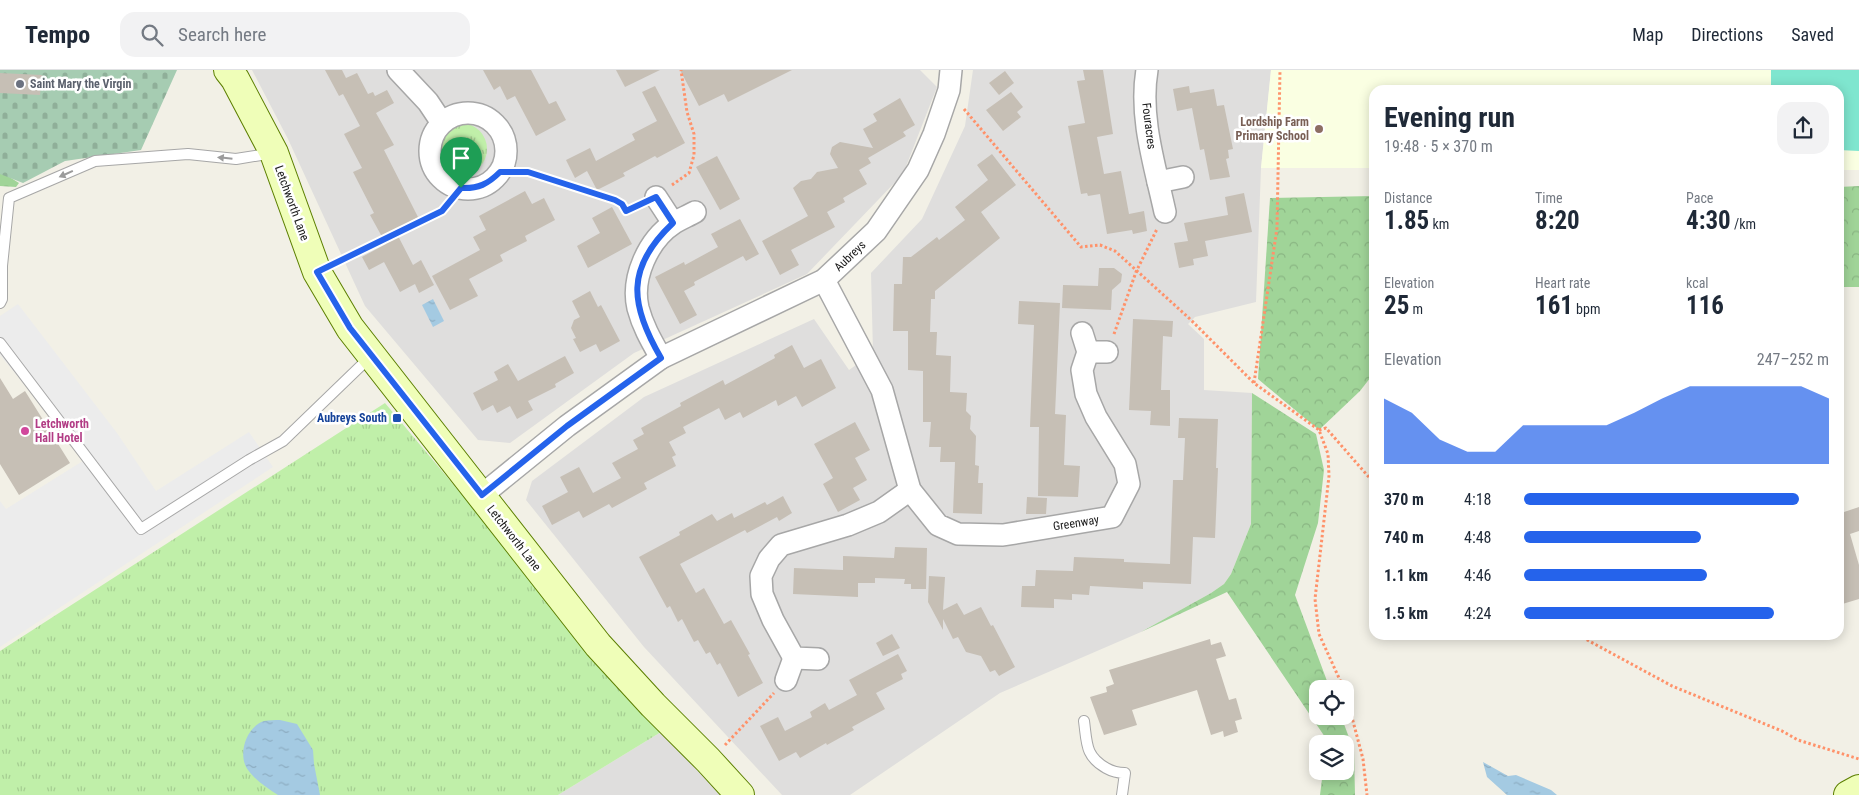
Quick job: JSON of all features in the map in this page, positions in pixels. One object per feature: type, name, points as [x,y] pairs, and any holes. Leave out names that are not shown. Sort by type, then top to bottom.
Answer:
[{"type":"street","name":"Letchworth Lane","points":[[228,70],[235,79],[274,153],[317,272],[350,328],[598,645],[740,795]]},
{"type":"street","points":[[398,70],[428,102],[442,123]]},
{"type":"street","name":"Fouracres","points":[[1147,70],[1145,108],[1150,142],[1165,212]]},
{"type":"street","name":"Aubreys","points":[[482,495],[567,426],[661,358],[824,280],[876,231],[918,170],[934,134],[950,80]]},
{"type":"street","points":[[463,113],[482,115],[497,126],[506,142],[506,159],[500,172],[490,183],[473,189],[461,188],[449,184],[438,174],[431,159],[430,146],[432,137],[442,123],[453,116],[463,113]]},
{"type":"street","points":[[1158,182],[1183,177]]},
{"type":"street","points":[[656,197],[673,223]]},
{"type":"street","points":[[661,358],[650,338],[638,306],[638,282],[641,266],[660,235],[673,223],[695,212]]},
{"type":"street","name":"Greenway","points":[[824,280],[882,390],[910,490],[938,526],[958,534],[1002,535],[1112,517],[1129,484],[1125,464],[1096,417],[1086,394],[1082,370],[1093,346]]},
{"type":"street","points":[[794,658],[772,620],[762,594],[761,576],[769,559],[781,546],[848,526],[879,512],[910,490]]},
{"type":"street","points":[[794,658],[818,659]]},
{"type":"street","points":[[786,680],[794,658]]},
{"type":"street","points":[[1848,795],[1859,789]]},
{"type":"lane","points":[[0,303],[2,299],[1,266],[5,197],[95,161],[188,154],[236,159],[274,153]]},
{"type":"lane","points":[[0,343],[141,529],[249,460],[284,441],[372,355]]},
{"type":"lane","points":[[1084,721],[1087,748],[1094,761],[1116,773],[1125,773],[1122,795]]},
{"type":"path","points":[[500,172],[528,172],[615,200],[622,204],[626,211],[656,197],[689,173],[694,155],[694,134],[687,112],[680,70]]},
{"type":"path","points":[[1254,383],[1277,228],[1280,70]]},
{"type":"path","points":[[950,80],[998,152],[1081,247],[1100,245],[1115,252],[1190,320],[1254,383],[1319,430],[1328,454],[1329,476],[1314,599],[1319,634],[1340,680]]},
{"type":"path","points":[[317,272],[442,211],[461,188]]},
{"type":"path","points":[[1093,346],[1136,272],[1165,212]]},
{"type":"path","points":[[1319,430],[1326,428],[1369,477]]},
{"type":"path","points":[[1587,640],[1672,686],[1798,740],[1859,759]]},
{"type":"path","points":[[708,760],[786,680]]},
{"type":"path","points":[[1354,725],[1363,759],[1367,795]]},
{"type":"shaded area","points":[[252,70],[920,70],[937,87],[903,174],[807,274],[634,353],[510,443],[478,440],[365,306],[288,139]]},
{"type":"shaded area","points":[[973,70],[1271,70],[1261,168],[1256,302],[1195,317],[1188,324],[1204,339],[1204,390],[1252,393],[1251,524],[1231,574],[1224,584],[1211,593],[1141,632],[1000,693],[850,795],[782,795],[644,647],[526,500],[532,481],[644,397],[814,319],[849,370],[873,353],[871,273],[922,219],[965,126]]},
{"type":"shaded area","name":"Lordship Farm Primary School","points":[[1271,70],[1859,70],[1859,170],[1844,170],[1844,85],[1369,85],[1369,168],[1261,168]]},
{"type":"shaded area","points":[[1771,70],[1859,70],[1859,151],[1844,150],[1844,85],[1771,85]]},
{"type":"shaded area","points":[[18,304],[117,433],[156,491],[249,432],[273,467],[0,647],[0,501],[6,509],[86,459],[0,355],[0,316]]},
{"type":"shaded area","points":[[661,732],[721,795],[558,795]]},
{"type":"green space","points":[[0,70],[177,70],[141,150],[65,161],[23,183],[0,174]]},
{"type":"green space","points":[[461,123],[471,125],[479,131],[485,139],[487,149],[485,159],[479,167],[471,173],[461,175],[451,173],[443,167],[437,159],[435,149],[437,139],[443,131],[451,125]]},
{"type":"green space","points":[[0,171],[19,183],[16,187],[0,186]]},
{"type":"green space","points":[[1859,186],[1859,287],[1844,287],[1844,187]]},
{"type":"green space","points":[[1369,196],[1369,379],[1360,391],[1319,430],[1258,379],[1270,198]]},
{"type":"green space","points":[[1252,393],[1316,434],[1324,470],[1318,523],[1295,595],[1327,680],[1309,680],[1309,713],[1227,592],[1141,632],[1224,584],[1231,574],[1251,524]]},
{"type":"green space","points":[[385,403],[661,732],[558,795],[0,795],[0,651]]},
{"type":"green space","points":[[1317,725],[1344,725],[1348,735],[1324,735]]},
{"type":"green space","points":[[1354,751],[1355,795],[1320,795],[1322,780],[1354,780]]},
{"type":"water","points":[[433,299],[444,321],[433,327],[422,305]]},
{"type":"water","points":[[280,720],[297,724],[313,750],[320,795],[278,795],[266,787],[248,770],[243,757],[243,749],[248,735],[252,729],[264,721]]},
{"type":"water","points":[[1483,762],[1508,776],[1516,775],[1551,790],[1557,795],[1507,795],[1487,777]]},
{"type":"building","points":[[325,70],[342,70],[346,78],[357,73],[368,94],[373,92],[375,96],[387,90],[394,103],[376,113],[394,145],[384,150],[418,217],[395,230],[413,265],[421,260],[434,285],[419,293],[415,284],[400,292],[384,262],[369,270],[362,257],[386,244],[370,215],[374,213],[353,172],[362,168],[344,134],[360,126],[343,94],[339,96]]},
{"type":"building","points":[[483,70],[531,70],[549,104],[556,101],[566,120],[536,136],[515,96],[507,100],[500,86],[494,90]]},
{"type":"building","points":[[616,70],[660,70],[625,87]]},
{"type":"building","points":[[680,70],[792,70],[728,102],[724,94],[699,106]]},
{"type":"building","points":[[1083,70],[1103,70],[1113,134],[1097,137],[1104,174],[1121,171],[1129,214],[1144,211],[1147,231],[1133,234],[1132,230],[1107,234],[1100,194],[1088,196],[1087,193],[1081,194],[1068,126],[1085,123],[1077,81],[1085,80]]},
{"type":"building","points":[[1005,71],[1014,83],[999,95],[989,83]]},
{"type":"building","name":"Saint Mary the Virgin","points":[[0,73],[42,75],[40,95],[0,93]]},
{"type":"building","points":[[655,86],[685,143],[623,173],[625,176],[597,190],[587,171],[575,178],[566,160],[590,148],[596,161],[635,140],[632,134],[657,121],[642,92]]},
{"type":"building","points":[[1189,86],[1190,93],[1214,89],[1217,106],[1224,105],[1233,149],[1228,150],[1229,158],[1226,159],[1230,177],[1210,180],[1204,149],[1200,150],[1192,108],[1177,111],[1173,89]]},
{"type":"building","points":[[1011,92],[1023,107],[1017,112],[1021,117],[1003,131],[986,110]]},
{"type":"building","points":[[900,98],[915,125],[903,132],[906,136],[868,158],[871,163],[859,170],[867,184],[843,198],[845,202],[827,212],[835,227],[791,250],[799,265],[780,275],[762,241],[808,216],[793,188],[801,181],[811,179],[817,172],[838,168],[830,154],[832,147],[840,142],[873,148],[863,129],[877,121],[873,114]]},
{"type":"building","points":[[992,154],[1016,185],[981,212],[1000,238],[935,291],[935,299],[931,299],[930,332],[937,332],[936,355],[951,356],[950,392],[967,393],[966,411],[971,416],[970,429],[976,436],[975,465],[979,466],[978,483],[983,483],[982,514],[953,513],[955,462],[940,462],[941,447],[929,447],[931,422],[923,422],[923,371],[908,370],[908,331],[893,331],[894,284],[902,284],[903,257],[911,257],[937,237],[939,240],[965,220],[955,207],[988,180],[977,165]]},
{"type":"building","points":[[717,156],[740,199],[720,210],[696,167]]},
{"type":"building","points":[[525,191],[532,204],[544,198],[555,220],[525,236],[527,241],[500,255],[503,261],[469,279],[478,296],[450,310],[432,276],[480,250],[473,237],[486,230],[479,216]]},
{"type":"building","points":[[1244,193],[1252,232],[1205,241],[1208,256],[1193,259],[1194,265],[1179,268],[1174,243],[1188,241],[1184,223],[1228,215],[1225,197]]},
{"type":"building","points":[[612,207],[632,244],[588,268],[577,246],[600,233],[592,218]]},
{"type":"building","points":[[740,219],[759,254],[746,261],[743,256],[694,282],[695,285],[684,291],[697,315],[680,324],[655,277],[684,262],[685,265],[718,247],[711,234]]},
{"type":"building","points":[[1099,268],[1114,268],[1122,274],[1121,282],[1112,290],[1111,310],[1062,308],[1063,285],[1098,286]]},
{"type":"building","points":[[590,291],[598,307],[601,305],[620,341],[600,352],[596,344],[580,352],[573,339],[576,338],[571,328],[574,320],[580,317],[572,301]]},
{"type":"building","points":[[1019,301],[1060,303],[1055,414],[1066,415],[1064,465],[1080,466],[1078,497],[1038,496],[1039,427],[1030,427],[1034,325],[1018,324]]},
{"type":"building","points":[[1133,319],[1173,321],[1172,337],[1163,336],[1161,390],[1170,390],[1170,426],[1150,425],[1151,411],[1129,410]]},
{"type":"building","points":[[792,345],[804,368],[821,359],[836,388],[802,407],[796,396],[778,406],[776,400],[743,418],[740,412],[725,420],[719,408],[683,427],[686,433],[669,442],[676,455],[672,457],[676,466],[644,483],[647,489],[612,508],[609,504],[583,518],[579,511],[552,525],[542,506],[568,492],[560,477],[579,467],[593,493],[621,478],[612,463],[638,449],[633,440],[644,434],[641,428],[681,406],[680,403],[723,380],[725,385],[775,358],[774,355]]},
{"type":"building","points":[[565,356],[574,373],[555,384],[556,387],[528,401],[533,410],[517,419],[510,406],[497,413],[493,405],[482,411],[473,393],[498,380],[494,372],[508,364],[518,381]]},
{"type":"building","name":"Letchworth Hall Hotel","points":[[0,378],[13,399],[25,391],[70,463],[19,495],[0,464]]},
{"type":"building","points":[[1179,418],[1218,419],[1215,538],[1193,537],[1191,584],[1143,582],[1143,589],[1090,586],[1089,595],[1072,594],[1072,600],[1054,599],[1054,608],[1021,607],[1022,586],[1035,586],[1036,570],[1073,571],[1074,557],[1124,559],[1124,562],[1170,564],[1173,480],[1183,480],[1185,438],[1178,438]]},
{"type":"building","points":[[855,422],[870,450],[855,458],[867,480],[853,488],[860,500],[838,512],[823,484],[833,478],[814,444]]},
{"type":"building","points":[[783,496],[792,513],[779,521],[777,517],[747,533],[745,530],[680,564],[696,593],[704,588],[724,624],[731,620],[750,654],[748,655],[763,683],[738,697],[720,663],[717,665],[710,652],[706,654],[698,640],[694,642],[682,619],[678,622],[670,606],[667,608],[639,557],[680,535],[679,532],[712,514],[717,521],[732,513],[734,518],[765,502],[767,505]]},
{"type":"building","points":[[1027,497],[1047,498],[1046,514],[1026,514]]},
{"type":"building","points":[[1859,507],[1859,531],[1850,534],[1859,565],[1859,599],[1844,604],[1844,512]]},
{"type":"building","points":[[895,547],[927,548],[926,589],[911,589],[911,584],[904,584],[905,579],[875,578],[875,583],[858,583],[858,597],[793,594],[794,568],[843,570],[843,556],[894,558]]},
{"type":"building","points":[[929,576],[945,577],[943,610],[957,603],[964,615],[981,607],[991,626],[993,625],[1015,667],[999,676],[995,670],[990,672],[981,656],[966,652],[958,637],[953,639],[943,619],[943,630],[928,602]]},
{"type":"building","points":[[892,634],[900,648],[883,656],[876,643]]},
{"type":"building","points":[[1210,639],[1211,645],[1221,642],[1226,656],[1216,659],[1229,700],[1236,698],[1242,719],[1235,721],[1238,732],[1224,737],[1223,731],[1211,735],[1197,690],[1132,710],[1137,725],[1104,735],[1090,697],[1107,692],[1106,687],[1114,684],[1109,670]]},
{"type":"building","points":[[898,654],[907,671],[901,674],[903,679],[876,693],[885,709],[852,727],[854,730],[827,745],[826,743],[800,758],[796,752],[779,761],[760,726],[778,717],[785,731],[812,717],[810,712],[825,703],[829,710],[857,695],[849,680]]},
{"type":"place","name":"Saint Mary the Virgin","points":[[20,84]]},
{"type":"place","name":"Lordship Farm Primary School","points":[[1319,129]]},
{"type":"place","name":"Aubreys South","points":[[397,418]]},
{"type":"place","name":"Letchworth Hall Hotel","points":[[25,431]]},
{"type":"route","points":[[500,172],[528,172],[615,200],[622,204],[626,211],[656,197],[673,223],[660,235],[648,252],[641,266],[638,282],[638,306],[643,323],[661,358],[567,426],[482,495],[350,328],[317,272],[442,211],[461,188],[473,189],[490,183],[500,172]]}]
